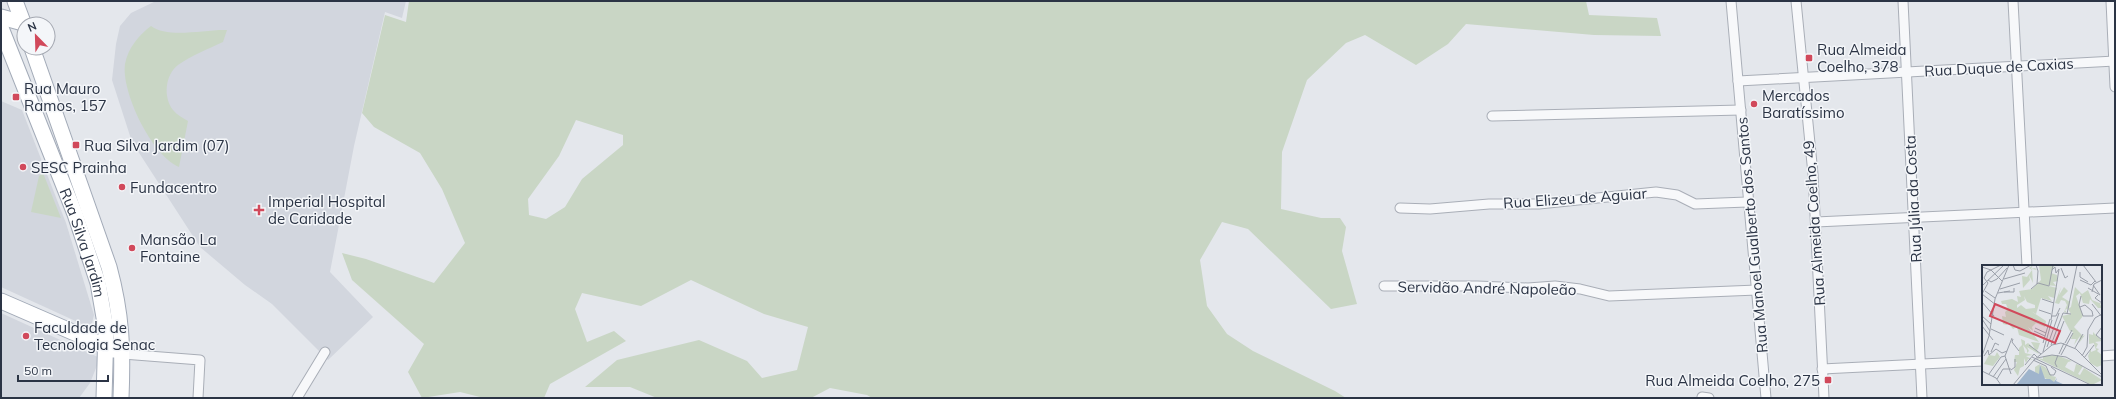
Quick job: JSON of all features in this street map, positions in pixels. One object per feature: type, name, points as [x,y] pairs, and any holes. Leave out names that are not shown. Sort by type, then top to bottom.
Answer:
[{"type":"main road","points":[[15,1],[21,16]]},
{"type":"main road","points":[[1,17],[16,22]]},
{"type":"main road","name":"Rua Silva Jardim","points":[[1,28],[89,253],[98,283],[106,329],[107,348],[104,398]]},
{"type":"main road","name":"Rua Silva Jardim","points":[[35,56],[109,267],[118,304],[123,354],[121,398]]},
{"type":"main road","points":[[1,301],[123,354]]},
{"type":"street","name":"Rua Manoel Gualberto dos Santos","points":[[1731,1],[1766,398]]},
{"type":"street","name":"Rua Almeida Coelho, 49","points":[[1796,1],[1816,222],[1824,398]]},
{"type":"street","name":"Rua Júlia da Costa","points":[[1903,1],[1922,398]]},
{"type":"street","points":[[2013,1],[2027,265]]},
{"type":"street","points":[[2111,1],[2115,87]]},
{"type":"street","name":"Rua Duque de Caxias","points":[[1738,81],[2114,62]]},
{"type":"street","points":[[1492,116],[1741,110]]},
{"type":"street","name":"Rua Elizeu de Aguiar","points":[[1400,208],[1430,209],[1488,204],[1539,204],[1656,192],[1677,195],[1695,204],[1748,202]]},
{"type":"street","points":[[1816,222],[2115,208]]},
{"type":"street","name":"Servidão André Napoleão","points":[[1384,286],[1477,286],[1528,288],[1554,286],[1580,289],[1609,296],[1756,290]]},
{"type":"street","points":[[297,398],[325,352]]},
{"type":"street","points":[[123,354],[200,360],[198,398]]},
{"type":"street","points":[[2102,356],[2115,355]]},
{"type":"street","points":[[1822,369],[1982,361]]},
{"type":"street","points":[[2033,385],[2034,398]]},
{"type":"shaded area","name":"Imperial Hospital de Caridade","points":[[156,1],[406,1],[402,18],[385,12],[354,146],[330,272],[373,317],[328,360],[272,304],[245,285],[200,247],[132,142],[112,80],[116,44],[120,26],[131,13]]},
{"type":"shaded area","name":"SESC Prainha","points":[[1,101],[22,110],[66,223],[94,315],[92,323],[88,325],[82,324],[1,287]]},
{"type":"shaded area","name":"Faculdade de Tecnologia Senac","points":[[1,313],[100,358],[90,383],[79,398],[1,398]]},
{"type":"green space","points":[[409,1],[1586,1],[1589,15],[1657,18],[1661,36],[1594,35],[1466,24],[1448,44],[1416,65],[1365,35],[1346,43],[1307,80],[1282,152],[1281,209],[1321,218],[1340,218],[1346,227],[1342,251],[1357,304],[1331,309],[1248,229],[1222,222],[1200,260],[1207,306],[1227,334],[1253,351],[1335,391],[1346,398],[872,398],[867,395],[830,388],[811,398],[657,398],[630,387],[585,387],[617,360],[699,340],[747,361],[762,378],[797,370],[808,327],[764,314],[691,280],[641,306],[582,293],[575,309],[587,342],[614,331],[626,341],[550,384],[544,398],[484,398],[460,392],[422,398],[408,372],[424,344],[352,280],[342,253],[366,259],[434,283],[465,243],[442,189],[420,153],[374,127],[362,113],[385,15],[406,22]],"holes":[[[576,120],[623,135],[623,145],[582,179],[565,207],[546,219],[529,215],[528,199],[559,156]]]},
{"type":"green space","points":[[151,26],[158,30],[177,33],[227,30],[223,42],[183,61],[170,74],[167,93],[170,105],[176,113],[188,121],[179,167],[169,161],[159,150],[140,122],[133,106],[125,76],[126,58],[131,47],[142,33]]},
{"type":"green space","points":[[43,173],[61,218],[31,212],[39,176]]},
{"type":"place","name":"Rua Almeida Coelho, 378","points":[[1809,58]]},
{"type":"place","name":"Rua Mauro Ramos, 157","points":[[16,97]]},
{"type":"place","name":"Mercados Baratíssimo","points":[[1754,104]]},
{"type":"place","name":"Rua Silva Jardim (07)","points":[[76,145]]},
{"type":"place","name":"SESC Prainha","points":[[23,167]]},
{"type":"place","name":"Fundacentro","points":[[122,187]]},
{"type":"place","name":"Imperial Hospital de Caridade","points":[[259,210]]},
{"type":"place","name":"Mansão La Fontaine","points":[[132,248]]},
{"type":"place","name":"Faculdade de Tecnologia Senac","points":[[26,336]]},
{"type":"place","name":"Rua Almeida Coelho, 275","points":[[1828,380]]}]
